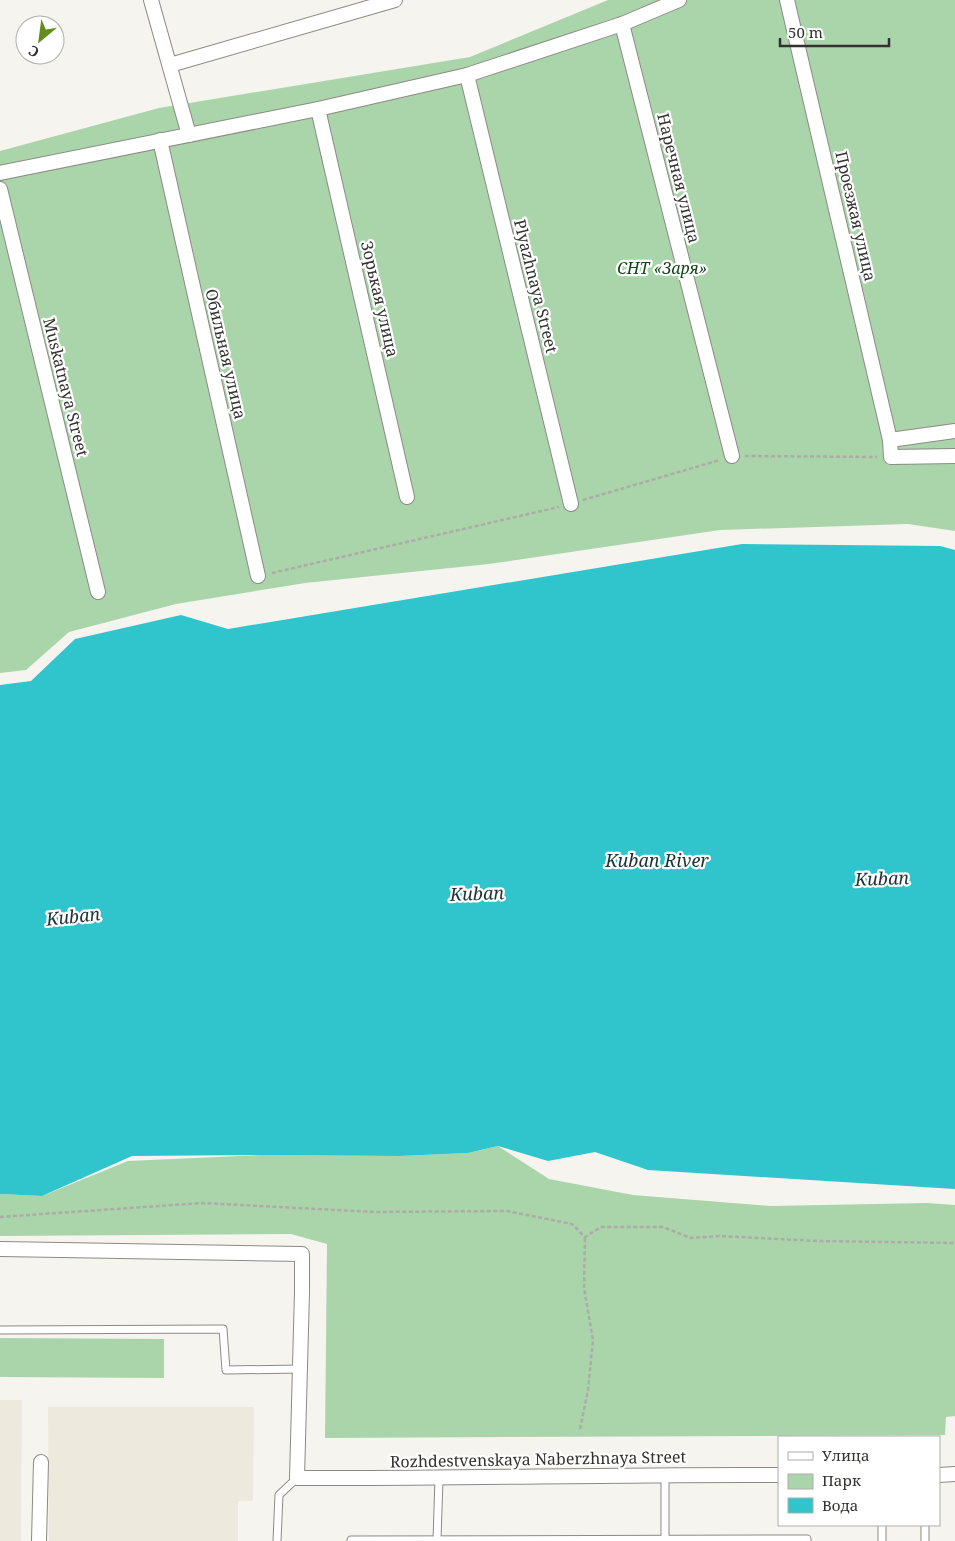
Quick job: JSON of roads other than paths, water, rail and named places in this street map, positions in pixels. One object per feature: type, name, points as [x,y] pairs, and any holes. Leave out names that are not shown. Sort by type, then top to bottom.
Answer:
[{"type":"street","points":[[151,0],[189,135]]},
{"type":"street","points":[[170,65],[395,0]]},
{"type":"street","points":[[0,173],[318,109],[467,75],[622,24],[679,0]]},
{"type":"street","name":"Проезжая улица","points":[[787,0],[890,440],[890,457],[955,456]]},
{"type":"street","name":"Наречная улица","points":[[622,24],[732,456]]},
{"type":"street","name":"Plyazhnaya Street","points":[[467,75],[571,504]]},
{"type":"street","name":"Зорькая улица","points":[[318,109],[408,497]]},
{"type":"street","name":"Обильная улица","points":[[160,140],[258,576]]},
{"type":"street","name":"Muskatnaya Street","points":[[0,189],[98,592]]},
{"type":"street","points":[[890,440],[955,431]]},
{"type":"street","points":[[0,1249],[302,1254],[301,1369],[297,1478]]},
{"type":"street","points":[[39,1541],[41,1462]]},
{"type":"street","points":[[940,1475],[955,1474]]},
{"type":"street","name":"Rozhdestvenskaya Naberzhnaya Street","points":[[297,1478],[439,1479],[778,1475]]},
{"type":"lane","points":[[0,1330],[223,1330],[226,1370],[301,1369]]},
{"type":"lane","points":[[665,1475],[665,1540]]},
{"type":"lane","points":[[277,1541],[279,1495],[297,1478]]},
{"type":"lane","points":[[437,1540],[439,1479]]},
{"type":"lane","points":[[882,1526],[882,1541]]},
{"type":"lane","points":[[925,1526],[925,1541]]},
{"type":"lane","points":[[351,1541],[807,1539],[807,1541]]},
{"type":"water","name":"Kuban River","points":[[742,544],[940,546],[955,550],[955,1189],[648,1170],[595,1152],[548,1161],[498,1146],[468,1153],[400,1156],[132,1156],[42,1196],[0,1194],[0,685],[31,681],[75,639],[181,615],[228,629]]},
{"type":"park label","name":"СНТ «Заря»","points":[[662,268]]},
{"type":"water label","name":"Kuban","points":[[882,878]]},
{"type":"water label","name":"Kuban","points":[[477,893]]},
{"type":"water label","name":"Kuban","points":[[73,916]]}]
